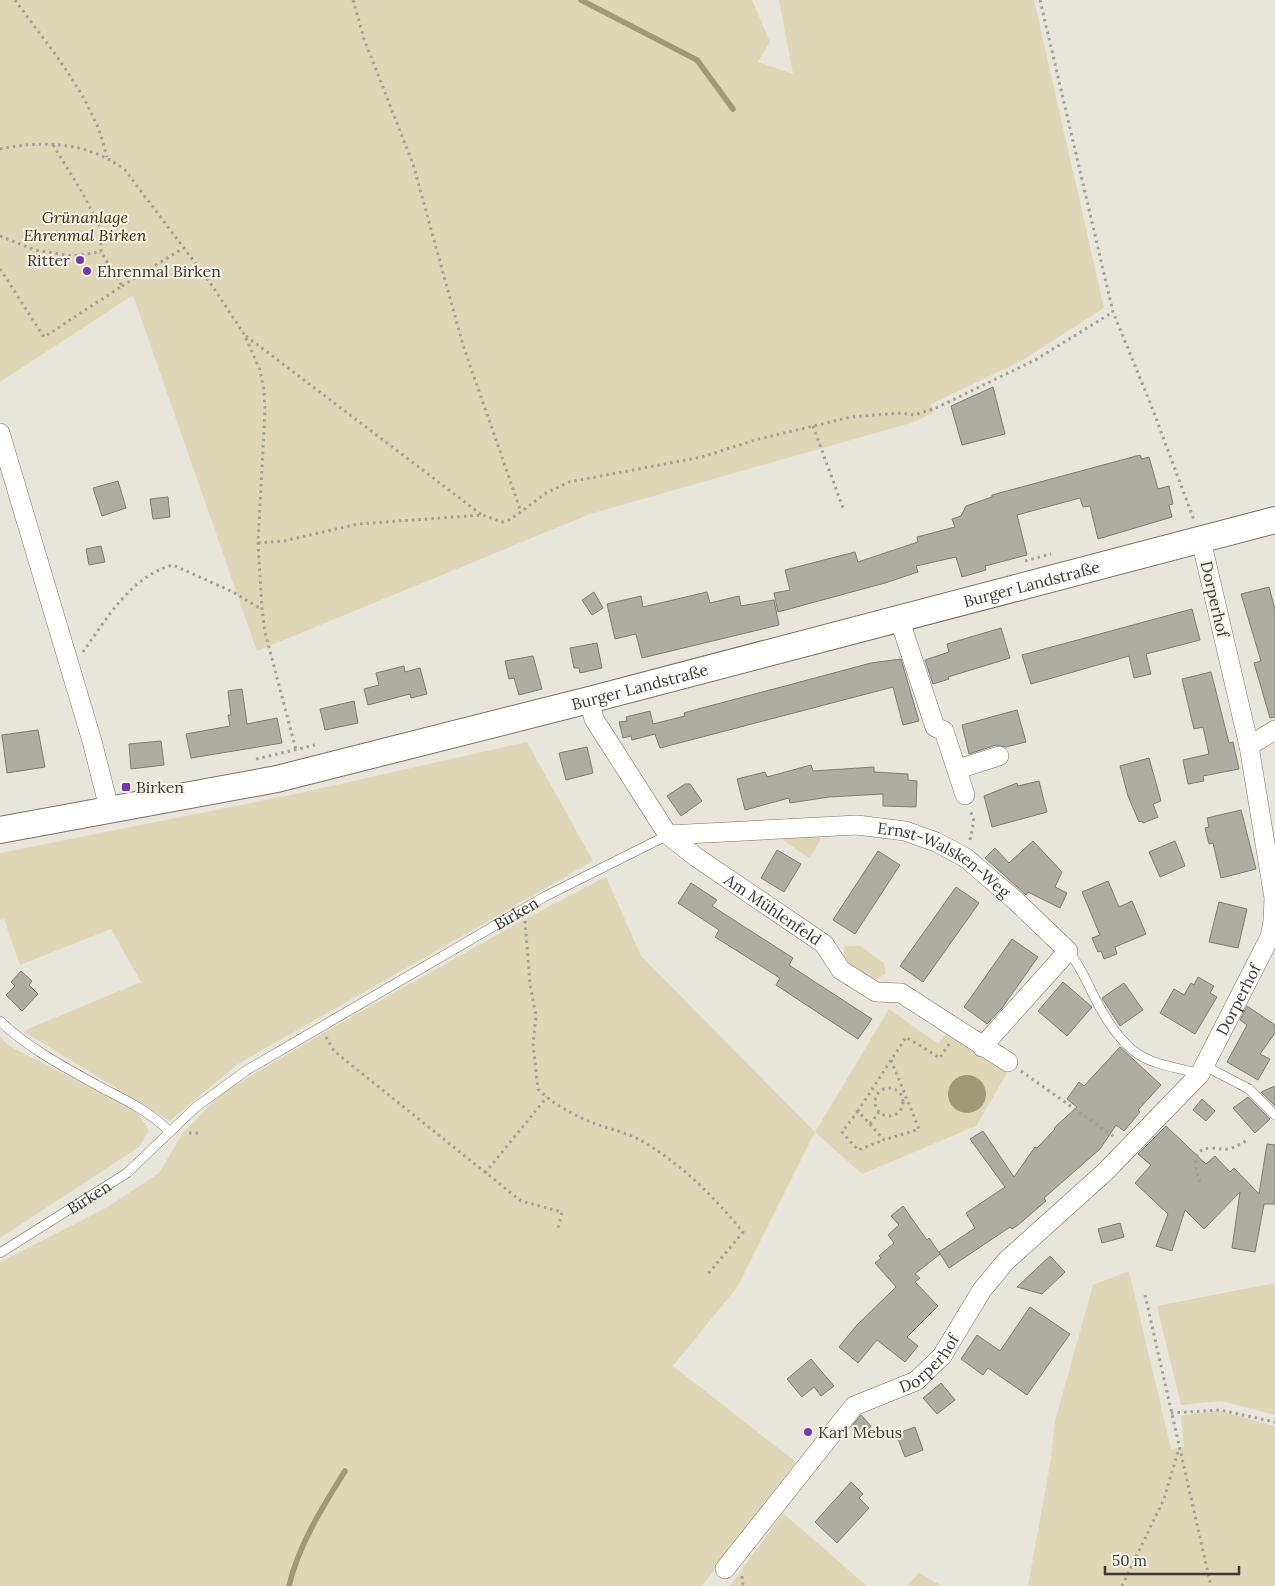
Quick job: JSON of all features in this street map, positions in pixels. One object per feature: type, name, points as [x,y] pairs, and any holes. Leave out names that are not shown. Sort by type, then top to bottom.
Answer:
[{"type":"main road","name":"Burger Landstraße","points":[[0,830],[110,812],[302,772],[589,700],[1275,520]]},
{"type":"street","points":[[0,433],[70,674],[92,741],[110,812]]},
{"type":"street","name":"Dorperhof","points":[[725,1569],[854,1406],[916,1381],[942,1356],[982,1290],[1000,1268],[1129,1148],[1203,1070],[1228,1014],[1257,964],[1270,937],[1274,898],[1249,746],[1201,540]]},
{"type":"street","points":[[899,618],[935,727],[944,731],[965,795]]},
{"type":"street","name":"Am Mühlenfeld","points":[[589,700],[594,719],[668,835],[696,857],[824,944],[841,970],[876,992],[901,993],[1008,1062]]},
{"type":"street","points":[[1249,746],[1275,730]]},
{"type":"street","points":[[958,769],[999,756]]},
{"type":"street","name":"Ernst-Walsken-Weg","points":[[668,835],[874,826],[915,834],[966,858],[1016,901],[1068,951]]},
{"type":"street","points":[[982,1047],[1068,951]]},
{"type":"lane","name":"Birken","points":[[0,1253],[126,1173],[224,1086],[315,1030],[524,908],[668,835]]},
{"type":"lane","points":[[1068,951],[1079,964],[1096,1002],[1119,1034],[1138,1054],[1148,1059],[1203,1070],[1249,1089],[1275,1115]]},
{"type":"lane","points":[[0,1021],[20,1039],[150,1114],[170,1132]]},
{"type":"path","points":[[15,0],[57,56],[81,93],[96,121],[108,158]]},
{"type":"path","points":[[353,0],[364,39],[414,164],[463,345],[522,512]]},
{"type":"path","points":[[1040,0],[1113,312],[1151,405],[1201,540]]},
{"type":"path","points":[[53,144],[82,192],[101,229],[101,252],[122,286]]},
{"type":"path","points":[[0,149],[20,145],[53,144],[77,148],[108,158],[131,175],[182,249],[211,284],[244,334],[260,370],[264,391],[258,543],[265,632],[302,772]]},
{"type":"path","points":[[0,236],[35,250],[72,256],[101,252]]},
{"type":"path","points":[[0,270],[44,337],[182,249]]},
{"type":"path","points":[[244,334],[482,515],[503,522],[522,512],[546,493],[569,482],[702,458],[755,440],[857,416],[914,415],[936,408],[1035,360],[1113,312]]},
{"type":"path","points":[[813,426],[843,508]]},
{"type":"path","points":[[258,543],[284,541],[358,524],[482,515]]},
{"type":"path","points":[[70,674],[96,633],[127,594],[142,579],[163,568],[174,565],[233,592],[262,609]]},
{"type":"path","points":[[965,795],[974,821],[966,858]]},
{"type":"path","points":[[524,908],[530,984],[536,1016],[533,1044],[538,1089],[547,1097],[594,1124],[640,1140],[697,1181],[714,1198],[742,1232],[708,1274]]},
{"type":"path","points":[[315,1030],[324,1035],[334,1051],[521,1201],[562,1212],[557,1232]]},
{"type":"path","points":[[891,1060],[903,1095],[919,1129],[858,1150],[842,1132],[906,1037],[940,1058],[957,1030]]},
{"type":"path","points":[[1008,1062],[1129,1148]]},
{"type":"path","points":[[889,1088],[903,1095],[901,1108],[895,1115],[885,1115],[879,1112],[874,1102],[878,1094],[889,1088]]},
{"type":"path","points":[[872,1089],[878,1094]]},
{"type":"path","points":[[485,1173],[547,1097]]},
{"type":"path","points":[[858,1110],[884,1140]]},
{"type":"path","points":[[870,1124],[879,1112]]},
{"type":"path","points":[[1200,1182],[1194,1166],[1196,1157],[1203,1150],[1211,1148],[1229,1149],[1246,1141]]},
{"type":"path","points":[[1145,1295],[1210,1586]]},
{"type":"path","points":[[1171,1413],[1220,1410],[1275,1422]]},
{"type":"path","points":[[1122,1586],[1164,1499],[1179,1447]]},
{"type":"green space","name":"Grünanlage Ehrenmal Birken","points":[[0,0],[752,0],[770,42],[758,62],[793,74],[779,0],[1034,0],[1104,308],[1021,361],[931,404],[934,412],[914,422],[590,514],[257,651],[133,295],[0,382]]},
{"type":"green space","points":[[527,742],[593,861],[238,1064],[170,1121],[23,1031],[141,982],[111,929],[20,965],[4,919],[0,920],[0,853],[291,795]]},
{"type":"green space","points":[[820,833],[820,841],[809,858],[777,836]]},
{"type":"green space","points":[[606,877],[641,956],[815,1132],[738,1286],[673,1366],[796,1462],[702,1586],[0,1586],[0,1262],[106,1208],[159,1173],[183,1133],[222,1093],[330,1029],[525,919]]},
{"type":"green space","points":[[844,946],[860,946],[884,963],[886,974],[872,981],[844,964]]},
{"type":"green space","points":[[889,1009],[938,1044],[946,1034],[1007,1073],[976,1126],[862,1174],[815,1132]]},
{"type":"green space","points":[[0,1037],[9,1046],[137,1111],[149,1131],[139,1147],[0,1238]]},
{"type":"green space","points":[[1129,1271],[1171,1449],[1184,1447],[1181,1416],[1217,1410],[1275,1426],[1275,1586],[1028,1586],[1051,1459],[1055,1421],[1093,1285]]},
{"type":"green space","points":[[1275,1283],[1275,1415],[1221,1401],[1181,1405],[1157,1306]]},
{"type":"green space","points":[[783,1513],[867,1586],[730,1586]]},
{"type":"green space","points":[[919,1573],[942,1586],[907,1586]]},
{"type":"shaded area","points":[[967,1075],[974,1076],[980,1081],[985,1087],[985,1101],[980,1107],[974,1112],[967,1113],[960,1112],[954,1107],[949,1101],[948,1094],[949,1087],[954,1081],[960,1076]]},
{"type":"building","points":[[993,387],[1005,434],[962,445],[951,406]]},
{"type":"building","points":[[1140,455],[1142,459],[1149,457],[1158,489],[1169,486],[1173,504],[1169,505],[1172,517],[1098,539],[1090,506],[1083,507],[1080,498],[1017,515],[1027,555],[985,566],[986,570],[962,577],[956,557],[916,566],[918,572],[885,583],[778,612],[774,593],[790,590],[785,570],[855,552],[858,562],[918,542],[917,537],[955,527],[952,519],[961,516],[966,506],[992,497],[992,495]]},
{"type":"building","points":[[118,481],[126,508],[102,516],[93,488]]},
{"type":"building","points":[[168,497],[170,517],[153,519],[150,499]]},
{"type":"building","points":[[101,546],[105,562],[89,565],[86,549]]},
{"type":"building","points":[[1269,587],[1275,609],[1275,717],[1270,718],[1254,663],[1261,661],[1241,594]]},
{"type":"building","points":[[594,592],[603,608],[592,615],[582,600]]},
{"type":"building","points":[[707,592],[710,603],[739,596],[741,606],[774,600],[779,625],[642,658],[636,634],[615,639],[607,604],[641,596],[643,607]]},
{"type":"building","points":[[1192,609],[1200,640],[1146,654],[1151,674],[1134,678],[1129,656],[1031,684],[1022,655]]},
{"type":"building","points":[[1001,628],[1010,658],[948,677],[949,679],[933,684],[925,660],[949,652],[947,644]]},
{"type":"building","points":[[597,643],[602,668],[580,673],[579,668],[574,668],[570,648]]},
{"type":"building","points":[[533,656],[542,689],[519,695],[514,678],[509,679],[505,661]]},
{"type":"building","points":[[901,659],[919,721],[903,725],[893,687],[660,748],[655,734],[632,740],[631,736],[623,738],[619,722],[627,721],[626,717],[650,711],[653,724],[685,716],[684,713],[698,709],[871,663]]},
{"type":"building","points":[[404,666],[405,672],[420,668],[427,694],[411,698],[410,694],[368,705],[364,689],[379,685],[376,673]]},
{"type":"building","points":[[1211,672],[1229,743],[1233,742],[1239,769],[1203,776],[1204,781],[1188,784],[1183,760],[1209,754],[1203,727],[1194,729],[1182,679]]},
{"type":"building","points":[[242,689],[247,724],[277,718],[282,743],[191,758],[186,734],[230,726],[228,715],[231,715],[228,691]]},
{"type":"building","points":[[354,701],[358,723],[325,730],[320,709]]},
{"type":"building","points":[[1017,710],[1026,742],[1006,747],[996,745],[969,754],[962,725]]},
{"type":"building","points":[[38,730],[45,767],[7,773],[2,735]]},
{"type":"building","points":[[161,741],[164,765],[131,769],[129,744]]},
{"type":"building","points":[[587,747],[593,773],[566,780],[559,753]]},
{"type":"building","points":[[1149,758],[1161,801],[1153,804],[1158,817],[1143,823],[1142,821],[1139,822],[1128,796],[1120,766]]},
{"type":"building","points":[[811,765],[813,771],[874,767],[874,772],[908,774],[908,780],[917,781],[916,807],[883,806],[883,794],[829,797],[790,803],[789,798],[745,810],[737,779],[765,772],[767,777]]},
{"type":"building","points":[[1039,781],[1047,812],[992,827],[984,796],[1017,783],[1018,786]]},
{"type":"building","points":[[685,784],[690,784],[702,801],[681,816],[667,796]]},
{"type":"building","points":[[1241,810],[1256,869],[1221,878],[1213,843],[1209,844],[1205,828],[1209,827],[1207,818]]},
{"type":"building","points":[[1033,841],[1062,872],[1055,887],[1067,893],[1060,908],[1028,892],[1026,895],[985,858],[995,848],[1009,863]]},
{"type":"building","points":[[1175,841],[1185,866],[1160,877],[1149,852]]},
{"type":"building","points":[[777,850],[801,864],[784,892],[761,878]]},
{"type":"building","points":[[878,851],[900,865],[855,934],[833,920]]},
{"type":"building","points":[[1108,881],[1119,907],[1132,901],[1146,934],[1115,947],[1117,954],[1104,959],[1101,951],[1098,952],[1092,938],[1100,935],[1082,892]]},
{"type":"building","points":[[691,883],[717,900],[712,906],[793,958],[789,965],[872,1019],[858,1039],[776,985],[780,978],[715,937],[719,930],[678,903]]},
{"type":"building","points":[[956,887],[979,903],[923,982],[900,966]]},
{"type":"building","points":[[1219,902],[1247,909],[1238,948],[1209,942]]},
{"type":"building","points":[[1012,939],[1038,957],[1002,1008],[987,1024],[964,1007]]},
{"type":"building","points":[[21,971],[32,981],[29,985],[38,994],[22,1011],[6,995],[15,986],[11,982]]},
{"type":"building","points":[[1198,977],[1214,986],[1210,993],[1217,997],[1195,1034],[1160,1013],[1174,989],[1184,995],[1191,983],[1194,985]]},
{"type":"building","points":[[1063,982],[1092,1007],[1067,1036],[1038,1011]]},
{"type":"building","points":[[1124,983],[1143,1010],[1120,1026],[1102,998]]},
{"type":"building","points":[[1247,1006],[1275,1025],[1275,1033],[1260,1054],[1270,1059],[1258,1080],[1227,1062],[1247,1025],[1240,1020]]},
{"type":"building","points":[[1120,1047],[1161,1085],[1138,1110],[1140,1112],[1124,1131],[1116,1125],[1100,1149],[1044,1198],[1046,1201],[1018,1225],[1012,1229],[1010,1227],[949,1268],[939,1252],[975,1228],[966,1213],[1005,1187],[970,1139],[983,1131],[1014,1177],[1035,1147],[1037,1148],[1054,1128],[1077,1107],[1067,1099],[1079,1082],[1084,1086]]},
{"type":"building","points":[[1275,1086],[1275,1106],[1261,1092]]},
{"type":"building","points":[[1248,1097],[1270,1119],[1255,1133],[1233,1108]]},
{"type":"building","points":[[1202,1099],[1215,1111],[1206,1121],[1193,1110]]},
{"type":"building","points":[[1166,1126],[1206,1164],[1215,1156],[1230,1172],[1234,1168],[1259,1194],[1267,1144],[1275,1145],[1275,1204],[1264,1204],[1255,1252],[1232,1248],[1240,1192],[1204,1229],[1185,1210],[1172,1251],[1156,1246],[1168,1214],[1135,1183],[1151,1165],[1138,1154]]},
{"type":"building","points":[[903,1206],[927,1240],[929,1238],[940,1254],[915,1274],[920,1278],[915,1282],[938,1306],[907,1337],[918,1346],[905,1362],[877,1340],[858,1363],[839,1347],[856,1326],[896,1287],[875,1263],[881,1258],[879,1256],[894,1243],[888,1235],[899,1225],[891,1216]]},
{"type":"building","points":[[1120,1223],[1124,1237],[1102,1243],[1098,1229]]},
{"type":"building","points":[[1050,1256],[1065,1272],[1042,1294],[1017,1287]]},
{"type":"building","points":[[1030,1307],[1070,1334],[1027,1395],[988,1368],[983,1375],[961,1359],[977,1335],[1000,1351]]},
{"type":"building","points":[[811,1359],[834,1386],[821,1396],[814,1387],[802,1397],[787,1379]]},
{"type":"building","points":[[941,1383],[955,1400],[937,1414],[923,1398]]},
{"type":"building","points":[[861,1415],[871,1426],[863,1437],[851,1427]]},
{"type":"building","points":[[915,1427],[923,1450],[905,1457],[896,1434]]},
{"type":"building","points":[[851,1482],[863,1494],[859,1498],[869,1508],[837,1543],[815,1522]]},
{"type":"waterway","points":[[581,0],[697,60],[733,109]]},
{"type":"waterway","points":[[289,1586],[298,1556],[305,1541],[345,1471]]},
{"type":"place","name":"Ritter","points":[[80,260]]},
{"type":"place","name":"Ehrenmal Birken","points":[[87,271]]},
{"type":"place","name":"Birken","points":[[126,787]]},
{"type":"place","name":"Karl Mebus","points":[[808,1432]]}]
